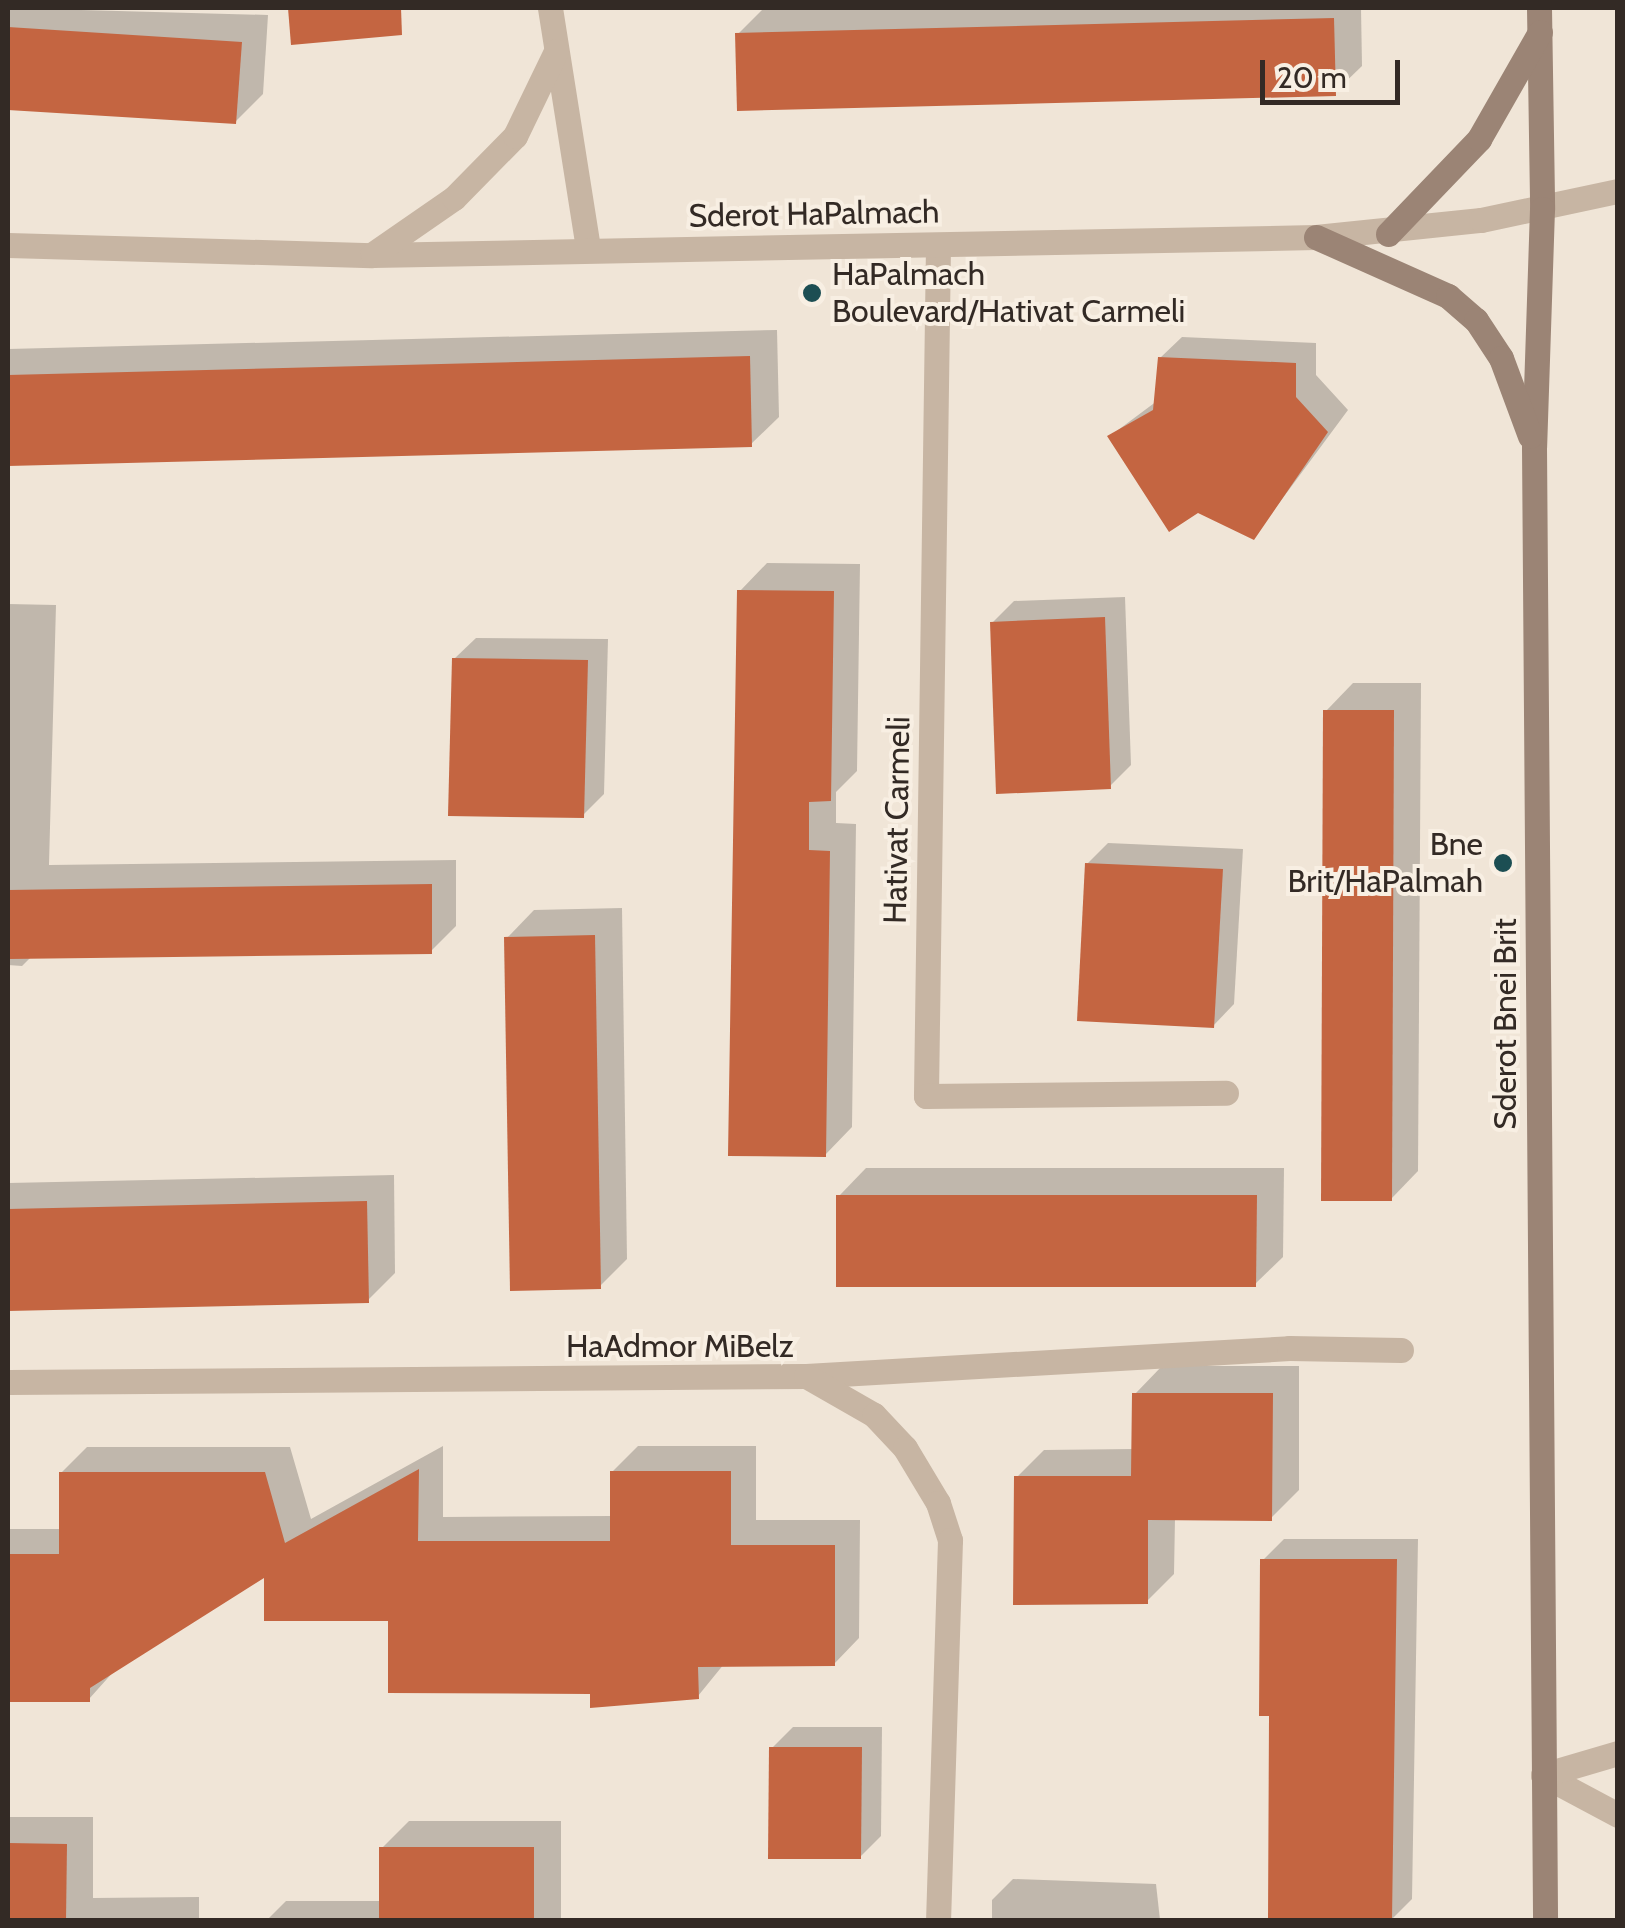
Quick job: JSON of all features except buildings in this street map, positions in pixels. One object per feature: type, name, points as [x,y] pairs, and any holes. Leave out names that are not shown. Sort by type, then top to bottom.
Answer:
[{"type":"main road","name":"Sderot Bnei Brit","points":[[1540,20],[1542,210],[1534,447],[1544,1920]]},
{"type":"main road","points":[[1388,234],[1479,138],[1540,20]]},
{"type":"main road","points":[[1316,237],[1448,296],[1476,320],[1501,358],[1534,447]]},
{"type":"street","points":[[550,8],[588,249]]},
{"type":"street","points":[[372,255],[454,198],[516,136],[556,51]]},
{"type":"street","name":"Sderot HaPalmach","points":[[8,245],[372,255],[1316,237],[1388,234],[1542,210],[1618,191]]},
{"type":"street","name":"Hativat Carmeli","points":[[938,245],[926,1096],[1226,1094]]},
{"type":"street","points":[[806,1376],[1289,1348],[1401,1350]]},
{"type":"street","name":"HaAdmor MiBelz","points":[[8,1382],[806,1376],[874,1415],[905,1448],[938,1503],[950,1540],[938,1920]]},
{"type":"street","points":[[1543,1775],[1618,1752]]},
{"type":"street","points":[[1543,1775],[1618,1815]]},
{"type":"place","name":"HaPalmach Boulevard/Hativat Carmeli","points":[[812,293]]},
{"type":"place","name":"Bne Brit/HaPalmah","points":[[1503,863]]}]
